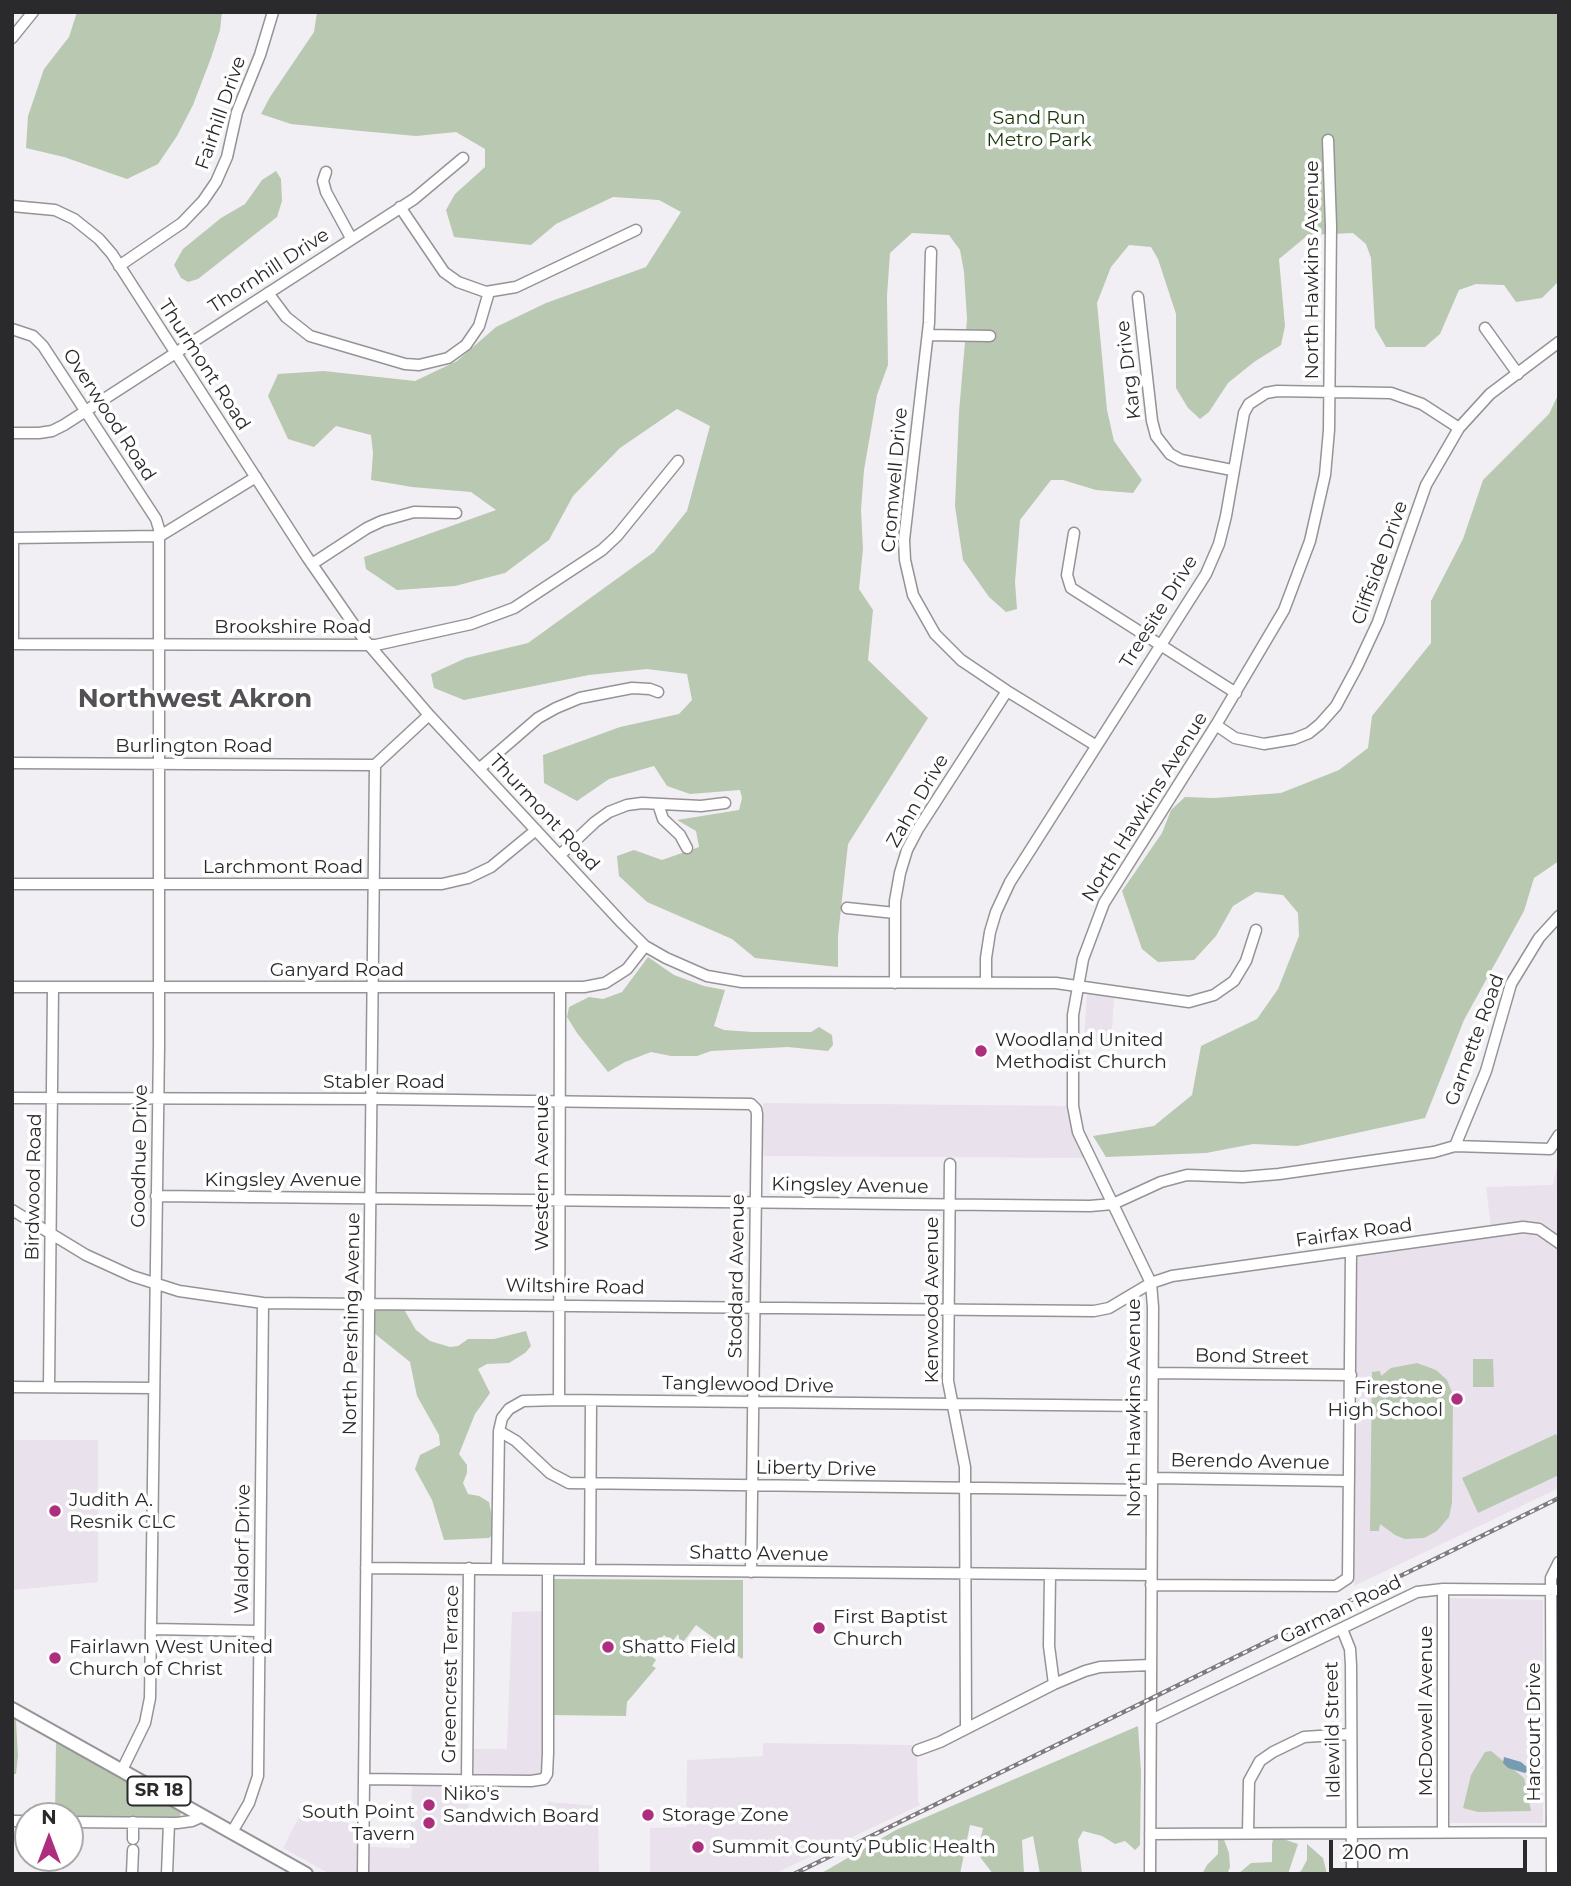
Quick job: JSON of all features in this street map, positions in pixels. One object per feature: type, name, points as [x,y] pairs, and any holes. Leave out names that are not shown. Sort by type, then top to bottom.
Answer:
[{"type":"main road","name":"SR 18","points":[[12,1709],[306,1874]]},
{"type":"street","points":[[12,38],[33,12]]},
{"type":"street","name":"Fairhill Drive","points":[[119,266],[182,223],[203,201],[216,182],[227,157],[237,112],[260,55],[273,12]]},
{"type":"street","name":"North Hawkins Avenue","points":[[1150,1874],[1153,1373],[1151,1283],[1081,1143],[1074,1115],[1072,1035],[1078,984],[1089,939],[1104,903],[1236,693],[1284,610],[1310,541],[1325,475],[1329,430],[1331,226],[1328,140]]},
{"type":"street","name":"Thornhill Drive","points":[[12,433],[52,430],[86,411],[425,191],[463,158]]},
{"type":"street","points":[[326,172],[326,192],[351,238]]},
{"type":"street","name":"Thurmont Road","points":[[12,206],[55,210],[74,219],[99,239],[368,645],[429,715],[645,946],[686,968],[727,980],[758,983],[1078,984],[1168,1000],[1199,1001],[1220,993],[1234,981],[1246,961],[1256,930]]},
{"type":"street","points":[[400,207],[444,272],[467,287],[489,292],[516,287],[636,230]]},
{"type":"street","name":"Cromwell Drive","points":[[932,252],[928,335],[904,532],[908,578],[918,605],[940,639],[961,660],[1096,744]]},
{"type":"street","points":[[268,293],[286,317],[310,336],[405,364],[419,365],[439,362],[466,345],[479,326],[489,292]]},
{"type":"street","name":"Karg Drive","points":[[1138,297],[1156,436],[1170,454],[1181,460],[1232,470]]},
{"type":"street","points":[[1485,328],[1518,374]]},
{"type":"street","name":"Overwood Road","points":[[12,329],[33,336],[43,346],[156,519],[160,536]]},
{"type":"street","points":[[928,335],[990,337]]},
{"type":"street","name":"Cliffside Drive","points":[[1216,725],[1235,737],[1276,744],[1309,733],[1336,706],[1378,622],[1426,485],[1459,428],[1490,394],[1559,342]]},
{"type":"street","name":"Treesite Drive","points":[[986,983],[988,943],[1002,897],[1096,744],[1206,574],[1219,544],[1244,413],[1249,404],[1266,393],[1277,391],[1391,393],[1422,404],[1459,428]]},
{"type":"street","name":"Brookshire Road","points":[[13,644],[368,645],[471,625],[514,608],[602,550],[617,536],[678,461]]},
{"type":"street","points":[[13,644],[13,538],[160,536],[256,477]]},
{"type":"street","points":[[312,564],[366,528],[383,521],[414,512],[456,513]]},
{"type":"street","points":[[1074,533],[1067,575],[1071,588],[1236,693]]},
{"type":"street","name":"Goodhue Drive","points":[[122,1770],[148,1713],[152,1629],[160,987],[160,536]]},
{"type":"street","points":[[479,769],[538,718],[556,708],[580,698],[632,688],[659,692]]},
{"type":"street","name":"Zahn Drive","points":[[895,983],[895,913],[900,873],[910,844],[1007,691]]},
{"type":"street","points":[[375,765],[429,715]]},
{"type":"street","name":"Burlington Road","points":[[12,764],[375,765]]},
{"type":"street","name":"North Pershing Avenue","points":[[363,1874],[375,765]]},
{"type":"street","points":[[560,855],[609,812],[627,805],[701,806],[725,803]]},
{"type":"street","points":[[658,804],[663,818],[680,835],[687,848]]},
{"type":"street","name":"Larchmont Road","points":[[12,884],[442,884],[468,878],[491,867],[536,830]]},
{"type":"street","points":[[847,908],[895,913]]},
{"type":"street","name":"Garnette Road","points":[[1455,1146],[1486,1070],[1511,984],[1539,938],[1559,916]]},
{"type":"street","name":"Ganyard Road","points":[[12,987],[560,989],[594,986],[610,981],[627,970],[645,946]]},
{"type":"street","name":"Birdwood Road","points":[[49,1387],[53,987]]},
{"type":"street","name":"Western Avenue","points":[[559,1400],[560,989]]},
{"type":"street","name":"Stabler Road","points":[[12,1098],[746,1103],[754,1107]]},
{"type":"street","name":"Stoddard Avenue","points":[[751,1572],[757,1114],[754,1107]]},
{"type":"street","name":"Kingsley Avenue","points":[[156,1196],[1090,1206],[1113,1204],[1161,1182],[1187,1175],[1243,1177],[1279,1174],[1434,1152],[1455,1146],[1550,1149],[1559,1135]]},
{"type":"street","name":"Kenwood Avenue","points":[[950,1164],[948,1381],[963,1452],[965,1488],[965,1728]]},
{"type":"street","name":"Wiltshire Road","points":[[12,1210],[103,1263],[155,1284],[203,1296],[263,1303],[1094,1311],[1119,1303],[1151,1283]]},
{"type":"street","name":"Fairfax Road","points":[[1151,1283],[1172,1276],[1523,1227],[1539,1229],[1559,1243]]},
{"type":"street","points":[[1349,1481],[1351,1252]]},
{"type":"street","name":"Waldorf Drive","points":[[232,1832],[249,1803],[258,1776],[263,1303]]},
{"type":"street","name":"Bond Street","points":[[1153,1373],[1351,1375]]},
{"type":"street","points":[[12,1387],[154,1388]]},
{"type":"street","name":"Tanglewood Drive","points":[[499,1431],[502,1418],[515,1404],[528,1400],[1152,1406]]},
{"type":"street","points":[[590,1570],[591,1401]]},
{"type":"street","points":[[497,1569],[499,1431]]},
{"type":"street","name":"Liberty Drive","points":[[499,1431],[516,1441],[558,1479],[569,1483],[1152,1490]]},
{"type":"street","name":"Berendo Avenue","points":[[1152,1479],[1349,1481]]},
{"type":"street","name":"Shatto Avenue","points":[[366,1568],[964,1574],[1336,1586],[1348,1578],[1349,1481]]},
{"type":"street","name":"Harcourt Drive","points":[[1552,1874],[1555,1589],[1551,1578],[1559,1562]]},
{"type":"street","name":"Greencrest Terrace","points":[[467,1781],[469,1569]]},
{"type":"street","points":[[364,1779],[544,1779],[547,1774],[548,1570]]},
{"type":"street","points":[[1050,1576],[1049,1646],[1054,1684]]},
{"type":"street","name":"Garman Road","points":[[1151,1720],[1417,1592],[1443,1589],[1555,1589]]},
{"type":"street","name":"McDowell Avenue","points":[[1443,1589],[1443,1832]]},
{"type":"street","points":[[152,1629],[259,1631]]},
{"type":"street","name":"Idlewild Street","points":[[1342,1629],[1350,1649],[1351,1665],[1352,1874]]},
{"type":"street","points":[[918,1750],[1054,1684],[1100,1667],[1151,1665]]},
{"type":"street","points":[[1248,1832],[1249,1781],[1260,1761],[1304,1737],[1350,1734]]},
{"type":"street","points":[[84,1822],[169,1823],[192,1821],[203,1816]]},
{"type":"street","points":[[132,1874],[133,1822]]},
{"type":"street","points":[[167,1874],[169,1823]]},
{"type":"street","points":[[1150,1834],[1552,1832]]},
{"type":"shaded area","points":[[1087,993],[1114,998],[1111,1043],[1084,1042]]},
{"type":"shaded area","points":[[763,1103],[1073,1106],[1089,1158],[763,1156]]},
{"type":"shaded area","name":"Firestone High School","points":[[1559,1155],[1559,1488],[1354,1586],[1357,1254],[1492,1235],[1486,1187],[1553,1185]]},
{"type":"shaded area","name":"Judith A. Resnik CLC","points":[[12,1440],[98,1440],[98,1582],[12,1590]]},
{"type":"shaded area","points":[[1449,1598],[1543,1600],[1543,1823],[1450,1823]]},
{"type":"shaded area","points":[[545,1611],[542,1772],[535,1777],[474,1776],[471,1749],[507,1749],[512,1612]]},
{"type":"shaded area","points":[[763,1743],[912,1745],[917,1755],[920,1805],[774,1874],[650,1874],[650,1828],[686,1827],[687,1760],[763,1756]]},
{"type":"shaded area","points":[[412,1782],[469,1784],[468,1820],[547,1819],[548,1802],[598,1806],[599,1874],[330,1874],[283,1848],[301,1813],[345,1822],[356,1827],[370,1847],[410,1848]]},
{"type":"green space","points":[[77,12],[222,12],[220,30],[211,58],[193,105],[177,136],[158,164],[127,179],[64,157],[26,148],[28,116],[44,69],[69,37]]},
{"type":"green space","name":"Sand Run Metro Park","points":[[317,12],[1559,12],[1559,281],[1542,298],[1516,302],[1504,285],[1476,284],[1459,290],[1440,334],[1425,347],[1386,347],[1375,328],[1371,258],[1366,244],[1353,233],[1308,235],[1279,259],[1285,326],[1281,345],[1228,383],[1209,412],[1200,419],[1188,408],[1176,388],[1176,314],[1158,259],[1151,247],[1129,245],[1111,267],[1097,303],[1107,410],[1114,441],[1142,480],[1133,493],[1096,490],[1063,480],[1051,480],[1020,520],[1015,582],[1017,609],[1006,612],[989,597],[963,560],[955,506],[967,319],[960,250],[949,235],[912,233],[890,253],[887,296],[888,365],[877,395],[864,470],[861,510],[863,549],[859,589],[873,610],[868,660],[928,718],[848,844],[838,936],[838,967],[755,958],[732,939],[647,902],[619,876],[617,856],[634,850],[662,860],[699,847],[696,831],[677,820],[739,810],[742,798],[740,790],[690,794],[667,786],[654,766],[609,779],[577,801],[544,783],[543,755],[620,727],[679,714],[692,700],[687,674],[647,669],[589,675],[464,700],[434,688],[431,674],[466,658],[528,643],[654,552],[687,511],[710,426],[677,409],[620,448],[573,496],[549,540],[505,573],[455,586],[397,590],[366,569],[364,557],[496,510],[471,492],[371,480],[371,435],[336,426],[314,447],[288,439],[268,396],[278,374],[324,371],[415,381],[457,361],[496,327],[546,303],[646,267],[681,212],[659,200],[613,197],[556,224],[531,245],[454,237],[446,210],[455,194],[485,167],[485,149],[456,132],[416,136],[361,131],[291,124],[261,114],[314,32]]},
{"type":"green space","points":[[276,171],[281,179],[282,201],[277,217],[198,279],[188,282],[181,278],[174,265],[183,249],[221,218],[245,204],[262,180]]},
{"type":"green space","points":[[1559,393],[1559,861],[1534,878],[1524,911],[1464,1020],[1425,1118],[1297,1146],[1253,1144],[1206,1153],[1106,1157],[1093,1136],[1154,1126],[1192,1095],[1201,1046],[1257,1019],[1278,989],[1299,936],[1298,913],[1283,895],[1256,892],[1233,906],[1216,936],[1194,960],[1158,962],[1142,949],[1122,891],[1162,833],[1171,810],[1185,797],[1214,798],[1281,793],[1339,770],[1368,748],[1372,716],[1431,643],[1431,601],[1463,539],[1483,480],[1549,414]]},
{"type":"green space","points":[[648,957],[674,975],[725,990],[714,1026],[724,1030],[752,1032],[811,1032],[819,1027],[832,1035],[833,1045],[828,1051],[788,1047],[711,1051],[697,1056],[671,1056],[651,1052],[608,1072],[567,1017],[569,1007],[589,997],[603,999],[622,992]]},
{"type":"green space","points":[[402,1306],[416,1330],[430,1341],[450,1347],[458,1346],[468,1339],[494,1339],[526,1331],[531,1346],[525,1353],[509,1363],[487,1364],[478,1369],[490,1393],[475,1414],[459,1454],[467,1465],[463,1483],[468,1494],[489,1502],[495,1532],[489,1538],[444,1540],[432,1500],[415,1469],[420,1455],[440,1445],[439,1435],[417,1396],[410,1362],[374,1333],[372,1310]]},
{"type":"green space","points":[[1473,1359],[1493,1359],[1494,1387],[1473,1387]]},
{"type":"green space","points":[[1417,1363],[1436,1370],[1447,1380],[1453,1395],[1452,1503],[1449,1517],[1437,1531],[1424,1538],[1405,1539],[1380,1524],[1379,1531],[1370,1531],[1372,1372],[1380,1371],[1381,1376],[1391,1368]]},
{"type":"green space","points":[[1556,1434],[1559,1440],[1559,1475],[1478,1513],[1462,1478]]},
{"type":"green space","points":[[553,1579],[743,1580],[743,1657],[742,1659],[696,1625],[681,1645],[678,1634],[672,1642],[664,1635],[648,1653],[656,1660],[652,1666],[656,1668],[627,1702],[626,1716],[551,1715]]},
{"type":"green space","points":[[12,1716],[16,1721],[16,1774],[12,1774]]},
{"type":"green space","points":[[1138,1726],[1141,1772],[1140,1845],[1135,1850],[1125,1841],[1115,1844],[1102,1836],[1083,1831],[1078,1840],[1082,1874],[1040,1874],[1033,1836],[1022,1840],[1024,1874],[993,1874],[977,1853],[983,1828],[970,1825],[960,1874],[820,1874],[896,1830]]},
{"type":"green space","points":[[56,1740],[181,1811],[177,1819],[84,1817],[84,1802],[55,1802]]},
{"type":"green space","points":[[1491,1751],[1524,1778],[1531,1811],[1478,1812],[1463,1808],[1471,1775],[1485,1752]]},
{"type":"green space","points":[[1274,1836],[1298,1844],[1288,1874],[1238,1874],[1251,1863],[1272,1862]]},
{"type":"green space","points":[[1223,1837],[1229,1853],[1228,1872],[1202,1874],[1218,1854],[1218,1838]]},
{"type":"green space","points":[[1307,1844],[1323,1858],[1327,1874],[1294,1874],[1301,1871],[1307,1860]]},
{"type":"water","points":[[1504,1757],[1521,1762],[1530,1770],[1525,1773],[1508,1768],[1503,1763]]},
{"type":"railway","points":[[794,1874],[1559,1498]]},
{"type":"place","name":"Woodland United Methodist Church","points":[[981,1051]]},
{"type":"place","name":"Firestone High School","points":[[1457,1399]]},
{"type":"place","name":"Judith A. Resnik CLC","points":[[55,1511]]},
{"type":"place","name":"First Baptist Church","points":[[819,1628]]},
{"type":"place","name":"Shatto Field","points":[[608,1647]]},
{"type":"place","name":"Fairlawn West United Church of Christ","points":[[55,1658]]},
{"type":"place","name":"Niko's Sandwich Board","points":[[429,1805]]},
{"type":"place","name":"Storage Zone","points":[[648,1815]]},
{"type":"place","name":"South Point Tavern","points":[[429,1823]]},
{"type":"place","name":"Summit County Public Health","points":[[698,1847]]},
{"type":"district","name":"Northwest Akron","points":[[195,699]]}]
